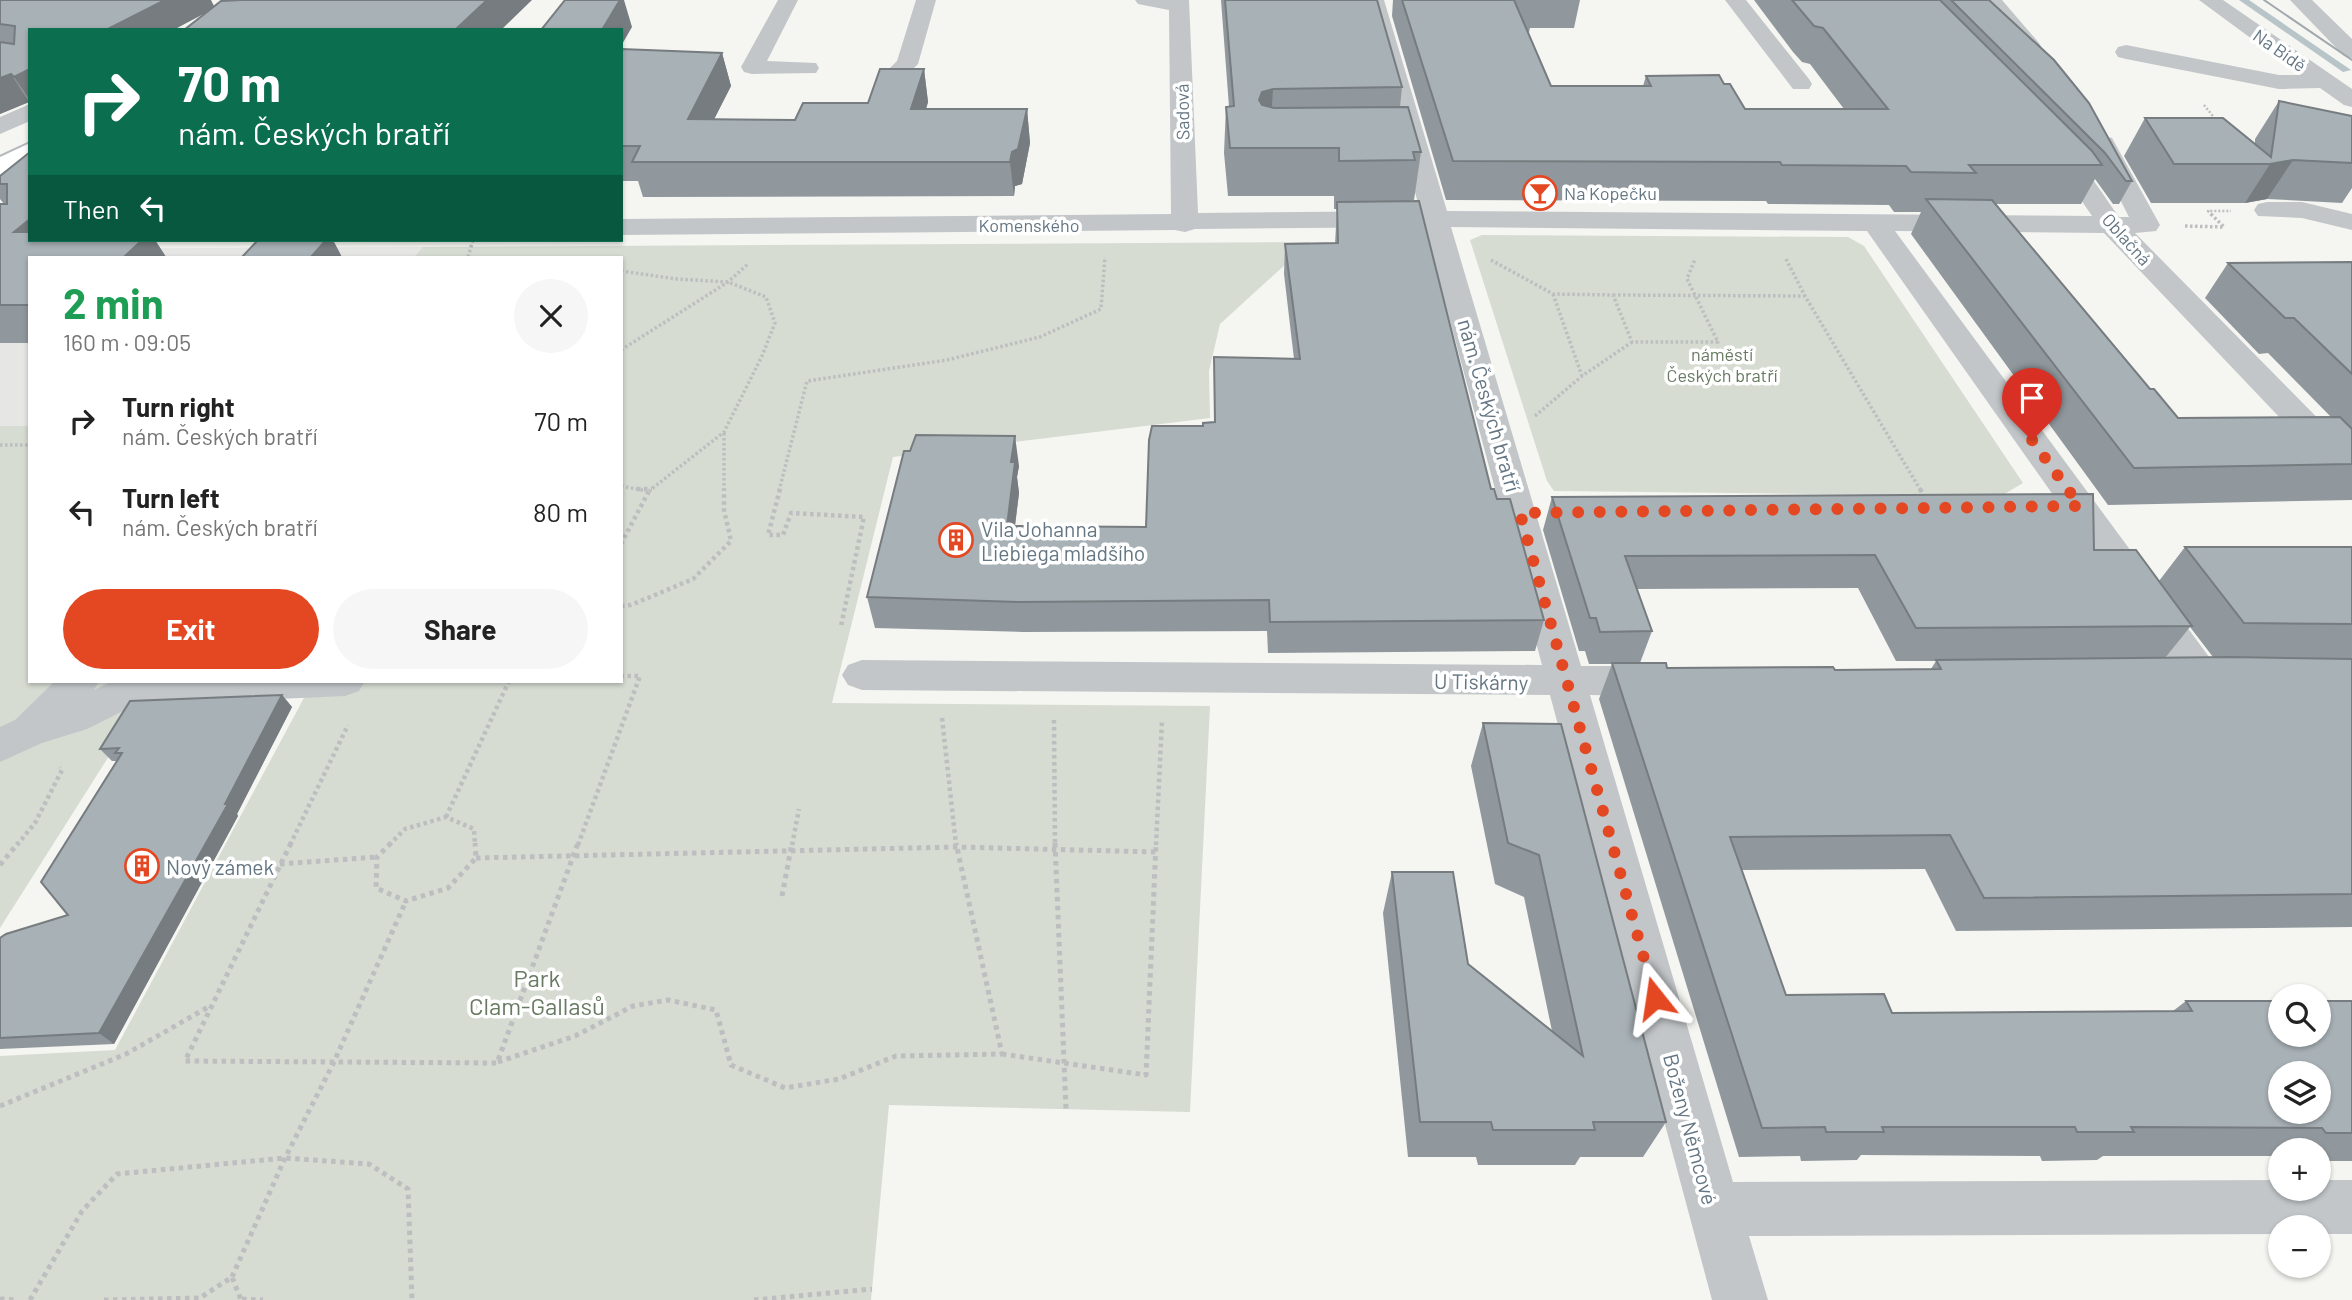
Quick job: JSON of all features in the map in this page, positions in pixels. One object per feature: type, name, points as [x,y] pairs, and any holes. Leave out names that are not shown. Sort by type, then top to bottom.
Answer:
[{"type":"main road","points":[[0,167],[28,151]]},
{"type":"street","points":[[788,0],[752,67],[808,68]]},
{"type":"street","points":[[887,82],[906,64],[926,0]]},
{"type":"street","points":[[1145,0],[1179,2]]},
{"type":"street","points":[[1735,0],[1801,84]]},
{"type":"street","points":[[1991,0],[2041,61]]},
{"type":"street","name":"Na Bídě","points":[[2209,0],[2352,100]]},
{"type":"street","points":[[2300,0],[2352,51]]},
{"type":"street","name":"Sadová","points":[[1179,2],[1185,224]]},
{"type":"street","points":[[1403,6],[1375,4],[1437,219],[2109,222],[2147,225]]},
{"type":"street","points":[[2126,52],[2279,82],[2325,82]]},
{"type":"street","points":[[0,127],[28,112]]},
{"type":"street","points":[[2091,122],[2147,225]]},
{"type":"street","name":"Oblačná","points":[[2038,137],[2082,183],[2109,222],[2352,473]]},
{"type":"street","points":[[1385,144],[1415,143]]},
{"type":"street","points":[[2267,210],[2302,210],[2352,222]]},
{"type":"street","name":"Komenského","points":[[623,227],[1185,224],[1437,219]]},
{"type":"street","name":"nám. Českých bratří","points":[[1437,219],[1495,422],[1534,513]]},
{"type":"street","points":[[1874,221],[2201,675]]},
{"type":"street","points":[[2039,506],[2080,506]]},
{"type":"street","name":"Boženy Němcové","points":[[1534,513],[1567,682],[1740,1300]]},
{"type":"street","name":"U Tiskárny","points":[[862,676],[1567,682],[1692,680]]},
{"type":"street","points":[[2160,676],[2242,676]]},
{"type":"street","points":[[15,738],[77,683]]},
{"type":"street","points":[[15,738],[73,718],[129,690],[349,699]]},
{"type":"street","points":[[1713,1209],[2352,1207]]},
{"type":"path","points":[[2161,59],[2183,79],[2222,127]]},
{"type":"path","points":[[2147,225],[2224,227],[2208,211],[2267,210]]},
{"type":"path","points":[[1495,422],[1529,422],[1582,376],[1632,342],[1718,342],[1687,279],[1704,236],[1695,220]]},
{"type":"path","points":[[1765,221],[1805,296],[1932,508]]},
{"type":"path","points":[[841,626],[864,517],[791,513],[783,535],[768,535],[807,381],[947,360],[1040,337],[1101,309],[1108,224]]},
{"type":"path","points":[[623,349],[728,282],[790,226]]},
{"type":"path","points":[[1447,252],[1474,251],[1553,294],[1805,296]]},
{"type":"path","points":[[623,271],[677,279],[728,282],[766,297],[775,323],[762,356],[724,432],[649,491],[623,540]]},
{"type":"path","points":[[1553,294],[1582,376]]},
{"type":"path","points":[[1613,295],[1632,342]]},
{"type":"path","points":[[623,606],[631,605],[693,579],[730,541],[724,510],[724,432]]},
{"type":"path","points":[[0,445],[28,445]]},
{"type":"path","points":[[623,486],[649,491]]},
{"type":"path","points":[[497,1063],[640,676],[623,676]]},
{"type":"path","points":[[937,676],[956,847],[1002,1055]]},
{"type":"path","points":[[1054,677],[1055,849],[1066,1109]]},
{"type":"path","points":[[349,699],[280,864],[185,1061],[497,1063],[575,1036],[633,1006],[668,1000],[716,1010],[731,1065],[785,1088],[839,1079],[896,1056],[1002,1055],[1146,1075],[1163,678]]},
{"type":"path","points":[[446,817],[508,683]]},
{"type":"path","points":[[0,865],[36,823],[62,770],[15,738]]},
{"type":"path","points":[[782,896],[799,809]]},
{"type":"path","points":[[280,864],[377,857],[405,829],[446,817],[474,829],[476,858]]},
{"type":"path","points":[[377,857],[376,888],[406,901],[448,888],[476,858],[956,847],[1157,852]]},
{"type":"path","points":[[104,1300],[201,1299],[232,1276],[285,1158],[333,1064],[406,901]]},
{"type":"path","points":[[0,1106],[126,1054],[213,1004]]},
{"type":"path","points":[[30,1300],[82,1211],[117,1174],[285,1158],[369,1164],[408,1189],[412,1300]]},
{"type":"path","points":[[232,1276],[242,1300],[264,1300]]},
{"type":"path","points":[[754,1300],[872,1289]]},
{"type":"path","points":[[0,1298],[15,1300]]},
{"type":"shaded area","points":[[423,247],[415,256],[28,256],[28,426],[0,426],[0,249]]},
{"type":"green space","name":"náměstí Českých bratří","points":[[1482,235],[1848,237],[1864,246],[2023,483],[2001,496],[1554,491],[1547,481],[1470,240]]},
{"type":"green space","name":"Park Clam-Gallasů","points":[[1310,242],[1220,324],[1209,371],[1210,418],[893,457],[832,703],[1210,706],[1190,1112],[889,1105],[871,1300],[0,1300],[0,1056],[115,1050],[305,696],[142,704],[0,928],[0,426],[28,426],[28,683],[623,683],[623,256],[415,256],[423,247]]},
{"type":"building","points":[[0,0],[165,0],[110,28],[28,28],[28,70],[14,77],[11,74],[0,78],[0,42],[14,44],[15,26],[0,24]]},
{"type":"building","points":[[487,0],[457,28],[187,28],[221,1]]},
{"type":"building","points":[[565,0],[620,0],[603,28],[543,28]]},
{"type":"building","points":[[1225,0],[1377,0],[1402,87],[1273,89],[1262,92],[1259,100],[1262,105],[1274,108],[1408,107],[1421,152],[1413,152],[1415,160],[1339,161],[1339,148],[1230,148],[1226,107],[1234,106]]},
{"type":"building","points":[[1402,0],[1514,0],[1551,86],[1651,86],[1646,76],[1719,75],[1724,84],[1730,84],[1745,109],[1888,109],[1823,28],[1814,26],[1792,0],[1940,0],[2092,151],[2102,165],[1969,165],[1976,173],[1911,172],[1906,166],[1782,165],[1780,162],[1453,161]]},
{"type":"building","points":[[1951,0],[1989,0],[2054,60],[2089,103],[2132,181],[2126,181],[2105,153]]},
{"type":"building","points":[[623,49],[722,53],[688,119],[795,120],[803,103],[868,103],[880,69],[924,69],[911,109],[1027,109],[1018,149],[1012,152],[1010,162],[632,162],[640,146],[623,146]]},
{"type":"building","points":[[2279,101],[2352,116],[2352,163],[2293,160],[2270,164],[2174,164],[2145,118],[2223,118],[2271,157]]},
{"type":"building","points":[[28,154],[28,221],[14,232],[28,232],[28,242],[140,242],[125,256],[28,256],[28,305],[0,305],[0,204],[7,204],[7,184],[0,184],[0,176]]},
{"type":"building","points":[[1926,199],[1992,200],[2150,389],[2154,389],[2178,418],[2340,417],[2352,429],[2352,464],[2134,468]]},
{"type":"building","points":[[1419,201],[1491,489],[1494,489],[1497,499],[1510,499],[1544,620],[1270,622],[1269,600],[1019,602],[867,597],[904,451],[910,451],[916,435],[1015,436],[1011,462],[1015,462],[1007,526],[1146,527],[1149,440],[1152,426],[1203,426],[1203,423],[1215,422],[1214,357],[1300,359],[1285,244],[1338,243],[1337,202]]},
{"type":"building","points":[[256,242],[324,242],[312,256],[243,256]]},
{"type":"building","points":[[2352,262],[2352,374],[2294,318],[2285,318],[2228,263]]},
{"type":"building","points":[[2093,494],[2094,550],[2136,550],[2192,626],[1916,628],[1875,555],[1625,556],[1652,631],[1600,632],[1596,618],[1590,618],[1552,497]]},
{"type":"building","points":[[2185,547],[2352,547],[2352,624],[2244,623]]},
{"type":"building","points":[[2232,657],[2352,659],[2352,894],[1984,898],[1950,835],[1730,837],[1786,995],[1884,994],[1892,1013],[2192,1011],[2186,1001],[2268,1001],[2268,1047],[2331,1047],[2331,1001],[2352,1001],[2352,1133],[2326,1133],[2322,1128],[2131,1127],[2134,1132],[2077,1132],[2075,1127],[1882,1127],[1884,1132],[1826,1132],[1825,1127],[1762,1128],[1612,663],[1666,663],[1667,668],[1941,669],[1936,660]]},
{"type":"building","name":"Nový zámek","points":[[282,695],[225,804],[228,804],[99,1033],[0,1038],[0,938],[68,915],[41,882],[122,753],[115,753],[119,748],[100,749],[130,701]]},
{"type":"building","points":[[1483,723],[1561,724],[1666,1122],[1593,1122],[1595,1130],[1493,1130],[1491,1122],[1420,1122],[1392,872],[1453,872],[1468,964],[1583,1056],[1539,855],[1508,843]]},
{"type":"waterway","points":[[2243,0],[2346,70]]},
{"type":"tram line","points":[[2264,0],[2352,60]]},
{"type":"place","name":"Na Kopečku","points":[[1540,193]]},
{"type":"place","name":"Vila Johanna Liebiega mladšího","points":[[956,540]]},
{"type":"place","name":"Nový zámek","points":[[142,866]]},
{"type":"route","points":[[1655,998],[1520,513],[2080,506],[2032,440]]}]
